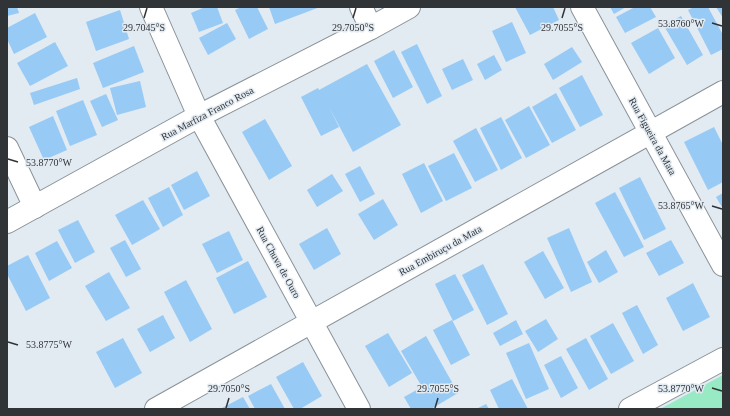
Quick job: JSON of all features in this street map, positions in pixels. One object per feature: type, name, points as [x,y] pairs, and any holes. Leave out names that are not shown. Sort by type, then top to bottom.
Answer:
[{"type":"street","name":"Rua Chuva de Ouro","points":[[151,7],[199,116],[358,409]]},
{"type":"street","points":[[361,7],[371,28]]},
{"type":"street","name":"Rua Marfiza Franco Rosa","points":[[7,222],[199,116],[409,7]]},
{"type":"street","name":"Rua Figueira da Mata","points":[[582,7],[723,265]]},
{"type":"street","name":"Rua Embiruçu da Mata","points":[[156,409],[723,92]]},
{"type":"street","points":[[7,148],[35,207]]},
{"type":"street","points":[[630,409],[723,359]]},
{"type":"green space","points":[[723,375],[723,409],[660,409]]},
{"type":"building","points":[[7,7],[17,7],[19,13],[7,16]]},
{"type":"building","points":[[205,7],[217,7],[223,23],[199,32],[191,13]]},
{"type":"building","points":[[241,7],[257,7],[268,29],[249,39],[235,10]]},
{"type":"building","points":[[269,7],[320,7],[275,24]]},
{"type":"building","points":[[515,7],[553,7],[559,20],[530,35]]},
{"type":"building","points":[[610,7],[626,7],[614,14]]},
{"type":"building","points":[[635,7],[650,7],[656,17],[625,33],[616,17]]},
{"type":"building","points":[[694,7],[708,7],[723,35],[723,49],[711,55],[688,10]]},
{"type":"building","points":[[716,7],[723,7],[723,18]]},
{"type":"building","points":[[120,10],[129,39],[96,51],[86,22]]},
{"type":"building","points":[[35,13],[47,37],[14,54],[7,39],[7,28]]},
{"type":"building","points":[[681,16],[703,55],[687,65],[664,26]]},
{"type":"building","points":[[512,22],[526,53],[506,62],[492,31]]},
{"type":"building","points":[[227,23],[236,39],[208,55],[199,38]]},
{"type":"building","points":[[658,28],[675,58],[649,74],[631,43]]},
{"type":"building","points":[[55,42],[68,66],[30,86],[17,63]]},
{"type":"building","points":[[417,44],[442,96],[427,104],[401,52]]},
{"type":"building","points":[[134,46],[144,72],[103,88],[93,63]]},
{"type":"building","points":[[572,47],[582,62],[553,80],[544,64]]},
{"type":"building","points":[[394,50],[413,87],[393,98],[374,61]]},
{"type":"building","points":[[494,55],[502,70],[485,80],[477,64]]},
{"type":"building","points":[[463,59],[473,80],[452,90],[442,69]]},
{"type":"building","points":[[367,64],[401,125],[353,152],[329,107],[339,127],[321,136],[301,97],[318,88],[319,90]]},
{"type":"building","points":[[582,75],[603,115],[580,127],[559,88]]},
{"type":"building","points":[[77,78],[80,89],[34,105],[30,93]]},
{"type":"building","points":[[140,81],[146,107],[117,115],[110,88]]},
{"type":"building","points":[[556,93],[576,130],[552,143],[532,107]]},
{"type":"building","points":[[106,94],[118,120],[102,127],[90,101]]},
{"type":"building","points":[[83,100],[97,135],[70,146],[56,111]]},
{"type":"building","points":[[529,106],[550,145],[526,158],[505,120]]},
{"type":"building","points":[[53,116],[67,150],[44,160],[29,127]]},
{"type":"building","points":[[501,117],[522,158],[501,170],[480,128]]},
{"type":"building","points":[[265,119],[292,166],[269,180],[242,132]]},
{"type":"building","points":[[714,127],[723,145],[723,182],[708,190],[684,142]]},
{"type":"building","points":[[476,128],[498,170],[475,182],[453,141]]},
{"type":"building","points":[[454,153],[472,188],[446,201],[428,166]]},
{"type":"building","points":[[424,163],[443,201],[421,213],[402,174]]},
{"type":"building","points":[[360,166],[375,194],[360,202],[345,174]]},
{"type":"building","points":[[197,171],[210,196],[184,210],[171,185]]},
{"type":"building","points":[[332,174],[343,191],[317,207],[307,190]]},
{"type":"building","points":[[640,177],[666,229],[644,240],[619,188]]},
{"type":"building","points":[[169,187],[183,215],[163,227],[148,198]]},
{"type":"building","points":[[615,192],[644,247],[624,257],[595,203]]},
{"type":"building","points":[[723,193],[723,209],[716,197]]},
{"type":"building","points":[[383,199],[398,225],[374,240],[358,214]]},
{"type":"building","points":[[143,200],[160,229],[132,245],[115,215]]},
{"type":"building","points":[[78,220],[95,252],[75,263],[58,230]]},
{"type":"building","points":[[327,228],[341,254],[314,270],[299,244]]},
{"type":"building","points":[[569,228],[592,282],[571,292],[547,238]]},
{"type":"building","points":[[229,231],[243,260],[217,273],[202,244]]},
{"type":"building","points":[[125,240],[141,269],[126,277],[110,248]]},
{"type":"building","points":[[671,240],[684,263],[659,276],[646,253]]},
{"type":"building","points":[[57,241],[72,268],[49,281],[35,253]]},
{"type":"building","points":[[606,250],[618,272],[599,283],[587,262]]},
{"type":"building","points":[[543,251],[564,288],[545,299],[524,262]]},
{"type":"building","points":[[28,255],[50,298],[26,311],[7,274],[7,266]]},
{"type":"building","points":[[248,261],[267,297],[234,314],[216,278]]},
{"type":"building","points":[[483,264],[508,314],[487,325],[462,275]]},
{"type":"building","points":[[109,272],[130,308],[106,321],[85,286]]},
{"type":"building","points":[[455,274],[474,310],[453,321],[435,284]]},
{"type":"building","points":[[186,280],[212,329],[190,342],[164,292]]},
{"type":"building","points":[[693,283],[710,317],[683,331],[666,298]]},
{"type":"building","points":[[637,305],[658,345],[643,354],[622,313]]},
{"type":"building","points":[[163,315],[175,338],[150,352],[137,329]]},
{"type":"building","points":[[546,319],[558,339],[538,352],[525,331]]},
{"type":"building","points":[[452,320],[470,355],[451,365],[433,330]]},
{"type":"building","points":[[516,320],[523,334],[500,346],[493,333]]},
{"type":"building","points":[[613,323],[634,361],[611,374],[590,336]]},
{"type":"building","points":[[388,333],[412,373],[389,387],[365,346]]},
{"type":"building","points":[[426,336],[458,393],[431,409],[411,409],[404,397],[422,387],[401,351]]},
{"type":"building","points":[[123,338],[142,373],[115,388],[96,352]]},
{"type":"building","points":[[586,338],[608,379],[589,390],[566,349]]},
{"type":"building","points":[[529,343],[549,389],[526,399],[506,353]]},
{"type":"building","points":[[561,356],[578,388],[561,398],[544,365]]},
{"type":"building","points":[[303,362],[322,396],[300,409],[294,409],[276,377]]},
{"type":"building","points":[[512,379],[528,409],[499,409],[490,390]]},
{"type":"building","points":[[271,384],[285,409],[255,409],[248,396]]},
{"type":"building","points":[[243,397],[250,409],[220,409]]},
{"type":"building","points":[[486,404],[489,409],[476,409]]}]
